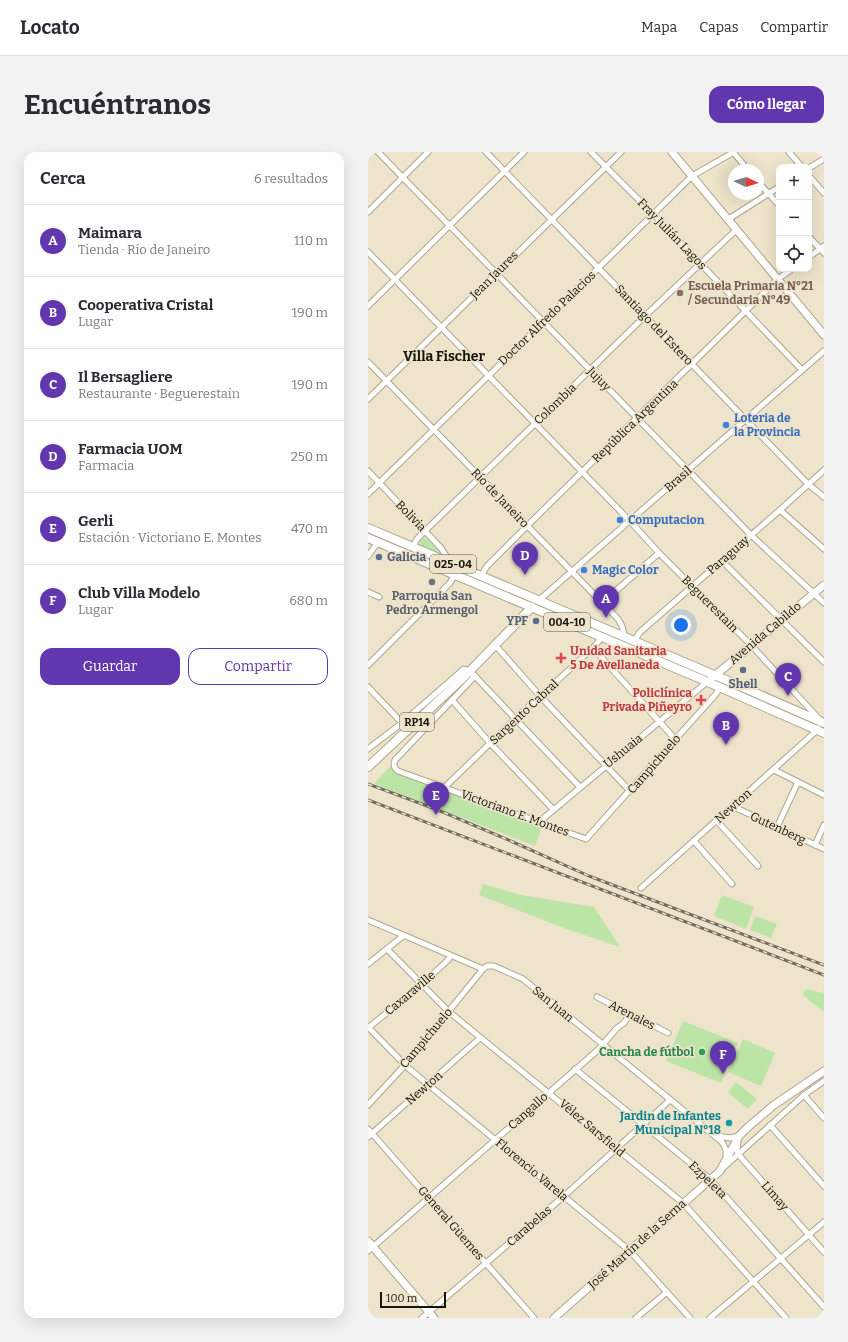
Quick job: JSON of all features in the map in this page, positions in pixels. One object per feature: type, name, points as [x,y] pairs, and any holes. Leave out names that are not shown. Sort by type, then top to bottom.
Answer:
[{"type":"main road","name":"025-04","points":[[368,528],[538,601]]},
{"type":"main road","name":"025-04","points":[[368,538],[532,607]]},
{"type":"main road","name":"004-10","points":[[538,601],[823,722]]},
{"type":"main road","name":"004-10","points":[[532,607],[820,731]]},
{"type":"main road","name":"RP14","points":[[368,767],[472,673],[532,607]]},
{"type":"street","name":"Jujuy","points":[[378,152],[751,535],[824,603]]},
{"type":"street","points":[[368,212],[428,152]]},
{"type":"street","name":"Santiago del Estero","points":[[486,152],[808,484],[824,497]]},
{"type":"street","points":[[368,306],[524,152]]},
{"type":"street","name":"Fray Julián Lagos","points":[[591,152],[653,214],[802,370]]},
{"type":"street","name":"Jean Jaures","points":[[368,399],[621,152]]},
{"type":"street","points":[[672,152],[727,220],[824,334]]},
{"type":"street","points":[[734,152],[743,164]]},
{"type":"street","name":"Doctor Alfredo Palacios","points":[[368,494],[692,176],[734,152]]},
{"type":"street","points":[[789,152],[799,164]]},
{"type":"street","points":[[812,166],[824,159]]},
{"type":"street","points":[[812,179],[824,193]]},
{"type":"street","points":[[764,189],[776,202]]},
{"type":"street","points":[[727,220],[776,189]]},
{"type":"street","name":"Colombia","points":[[413,547],[417,539],[425,531],[645,316],[736,230]]},
{"type":"street","points":[[812,240],[823,249],[812,255]]},
{"type":"street","name":"Beguerestain","points":[[368,252],[630,521],[659,553],[751,645],[823,722]]},
{"type":"street","name":"República Argentina","points":[[481,576],[487,566],[527,526],[778,279],[788,272]]},
{"type":"street","name":"Brasil","points":[[532,607],[824,351]]},
{"type":"street","name":"Río de Janeiro","points":[[368,362],[618,619],[622,626],[625,638]]},
{"type":"street","name":"Paraguay","points":[[634,642],[640,632],[824,470]]},
{"type":"street","name":"Bolivia","points":[[368,471],[441,548],[450,563]]},
{"type":"street","points":[[780,510],[824,549]]},
{"type":"street","points":[[368,556],[374,550],[378,542]]},
{"type":"street","points":[[602,603],[659,553]]},
{"type":"street","points":[[722,561],[824,662]]},
{"type":"street","points":[[368,665],[450,583],[455,574]]},
{"type":"street","name":"Avenida Cabildo","points":[[707,682],[824,585]]},
{"type":"street","points":[[368,592],[379,597]]},
{"type":"street","name":"Sargento Cabral","points":[[446,787],[515,719],[593,648],[602,637]]},
{"type":"street","points":[[496,646],[540,696],[630,791]]},
{"type":"street","points":[[593,648],[675,739]]},
{"type":"street","points":[[368,749],[402,723],[464,669],[472,673],[580,787]]},
{"type":"street","points":[[472,673],[452,700],[490,743],[554,809]]},
{"type":"street","name":"Ushuaia","points":[[539,822],[707,682]]},
{"type":"street","points":[[368,687],[402,723]]},
{"type":"street","name":"Campichuelo","points":[[586,840],[716,694],[720,687]]},
{"type":"street","name":"Victoriano E. Montes","points":[[452,700],[395,760],[394,766],[398,771],[446,787],[586,840]]},
{"type":"street","name":"Newton","points":[[641,888],[732,806],[820,731],[823,722]]},
{"type":"street","points":[[774,770],[824,795]]},
{"type":"street","points":[[777,827],[798,782]]},
{"type":"street","name":"Gutenberg","points":[[732,806],[824,849]]},
{"type":"street","points":[[717,821],[758,866]]},
{"type":"street","points":[[815,845],[824,825]]},
{"type":"street","points":[[694,841],[732,884]]},
{"type":"street","name":"San Juan","points":[[368,920],[483,969],[487,966],[494,966],[519,977],[714,1136],[725,1146],[726,1162]]},
{"type":"street","points":[[368,964],[403,936]]},
{"type":"street","name":"Vélez Sarsfield","points":[[387,949],[448,1012],[549,1092],[683,1203],[786,1318]]},
{"type":"street","name":"Caxaraville","points":[[368,1028],[421,984],[451,956]]},
{"type":"street","name":"Campichuelo","points":[[368,1106],[405,1064],[483,969]]},
{"type":"street","name":"Arenales","points":[[597,996],[668,1033]]},
{"type":"street","name":"Cangallo","points":[[370,1246],[430,1198],[603,1045],[617,1028],[624,1023],[630,1014]]},
{"type":"street","name":"Florencio Varela","points":[[368,1028],[405,1064],[630,1251],[690,1318]]},
{"type":"street","name":"Newton","points":[[370,1135],[480,1038]]},
{"type":"street","name":"Ezpeleta","points":[[575,1069],[710,1179],[782,1258],[824,1307]]},
{"type":"street","name":"José Martín de la Serna","points":[[720,1171],[739,1136],[755,1120],[796,1089],[824,1071]]},
{"type":"street","name":"José Martín de la Serna","points":[[554,1318],[804,1095],[824,1081]]},
{"type":"street","points":[[804,1095],[824,1118]]},
{"type":"street","name":"Carabelas","points":[[422,1318],[431,1315],[486,1263],[564,1196],[670,1100]]},
{"type":"street","points":[[770,1125],[824,1186]]},
{"type":"street","name":"General Güemes","points":[[368,1128],[370,1135],[430,1198],[534,1318]]},
{"type":"street","points":[[714,1136],[726,1138],[739,1136],[737,1144],[738,1154]]},
{"type":"street","name":"Limay","points":[[738,1154],[824,1252]]},
{"type":"street","points":[[710,1318],[824,1222]]},
{"type":"street","points":[[370,1246],[431,1315]]},
{"type":"street","points":[[636,1318],[667,1292]]},
{"type":"green space","points":[[424,537],[439,550],[436,553],[420,546],[420,542]]},
{"type":"green space","points":[[389,767],[542,826],[535,846],[374,784]]},
{"type":"green space","points":[[483,884],[521,895],[594,907],[620,947],[561,927],[479,895]]},
{"type":"green space","points":[[722,895],[754,907],[746,929],[714,916]]},
{"type":"green space","points":[[755,916],[777,924],[771,938],[750,930]]},
{"type":"green space","points":[[806,989],[824,993],[824,1012],[804,996],[803,993]]},
{"type":"green space","name":"Cancha de fútbol","points":[[683,1021],[738,1043],[721,1083],[666,1061]]},
{"type":"green space","points":[[743,1039],[775,1053],[761,1086],[728,1072]]},
{"type":"green space","points":[[736,1082],[757,1099],[748,1109],[728,1093]]},
{"type":"railway","points":[[368,784],[438,810],[589,876],[824,965]]},
{"type":"railway","points":[[368,800],[824,975]]},
{"type":"place","name":"Escuela Primaria N°21 / Secundaria N°49","points":[[680,293]]},
{"type":"place","name":"Loteria de la Provincia","points":[[726,425]]},
{"type":"place","name":"Computacion","points":[[620,520]]},
{"type":"place","name":"Galicia","points":[[379,557]]},
{"type":"place","name":"Magic Color","points":[[584,570]]},
{"type":"place","name":"Farmacia UOM","points":[[525,575]]},
{"type":"place","name":"Parroquia San Pedro Armengol","points":[[432,582]]},
{"type":"place","name":"Maimara","points":[[606,618]]},
{"type":"place","name":"YPF","points":[[536,621]]},
{"type":"place","name":"Unidad Sanitaria 5 De Avellaneda","points":[[561,658]]},
{"type":"place","name":"Shell","points":[[743,670]]},
{"type":"place","name":"Il Bersagliere","points":[[788,696]]},
{"type":"place","name":"Policlínica Privada Piñeyro","points":[[701,700]]},
{"type":"place","name":"Cooperativa Cristal","points":[[726,745]]},
{"type":"place","name":"Gerli","points":[[436,815]]},
{"type":"place","name":"Cancha de fútbol","points":[[702,1052]]},
{"type":"place","name":"Club Villa Modelo","points":[[723,1074]]},
{"type":"place","name":"Jardin de Infantes Municipal N°18","points":[[729,1123]]},
{"type":"district","name":"Villa Fischer","points":[[444,356]]}]
